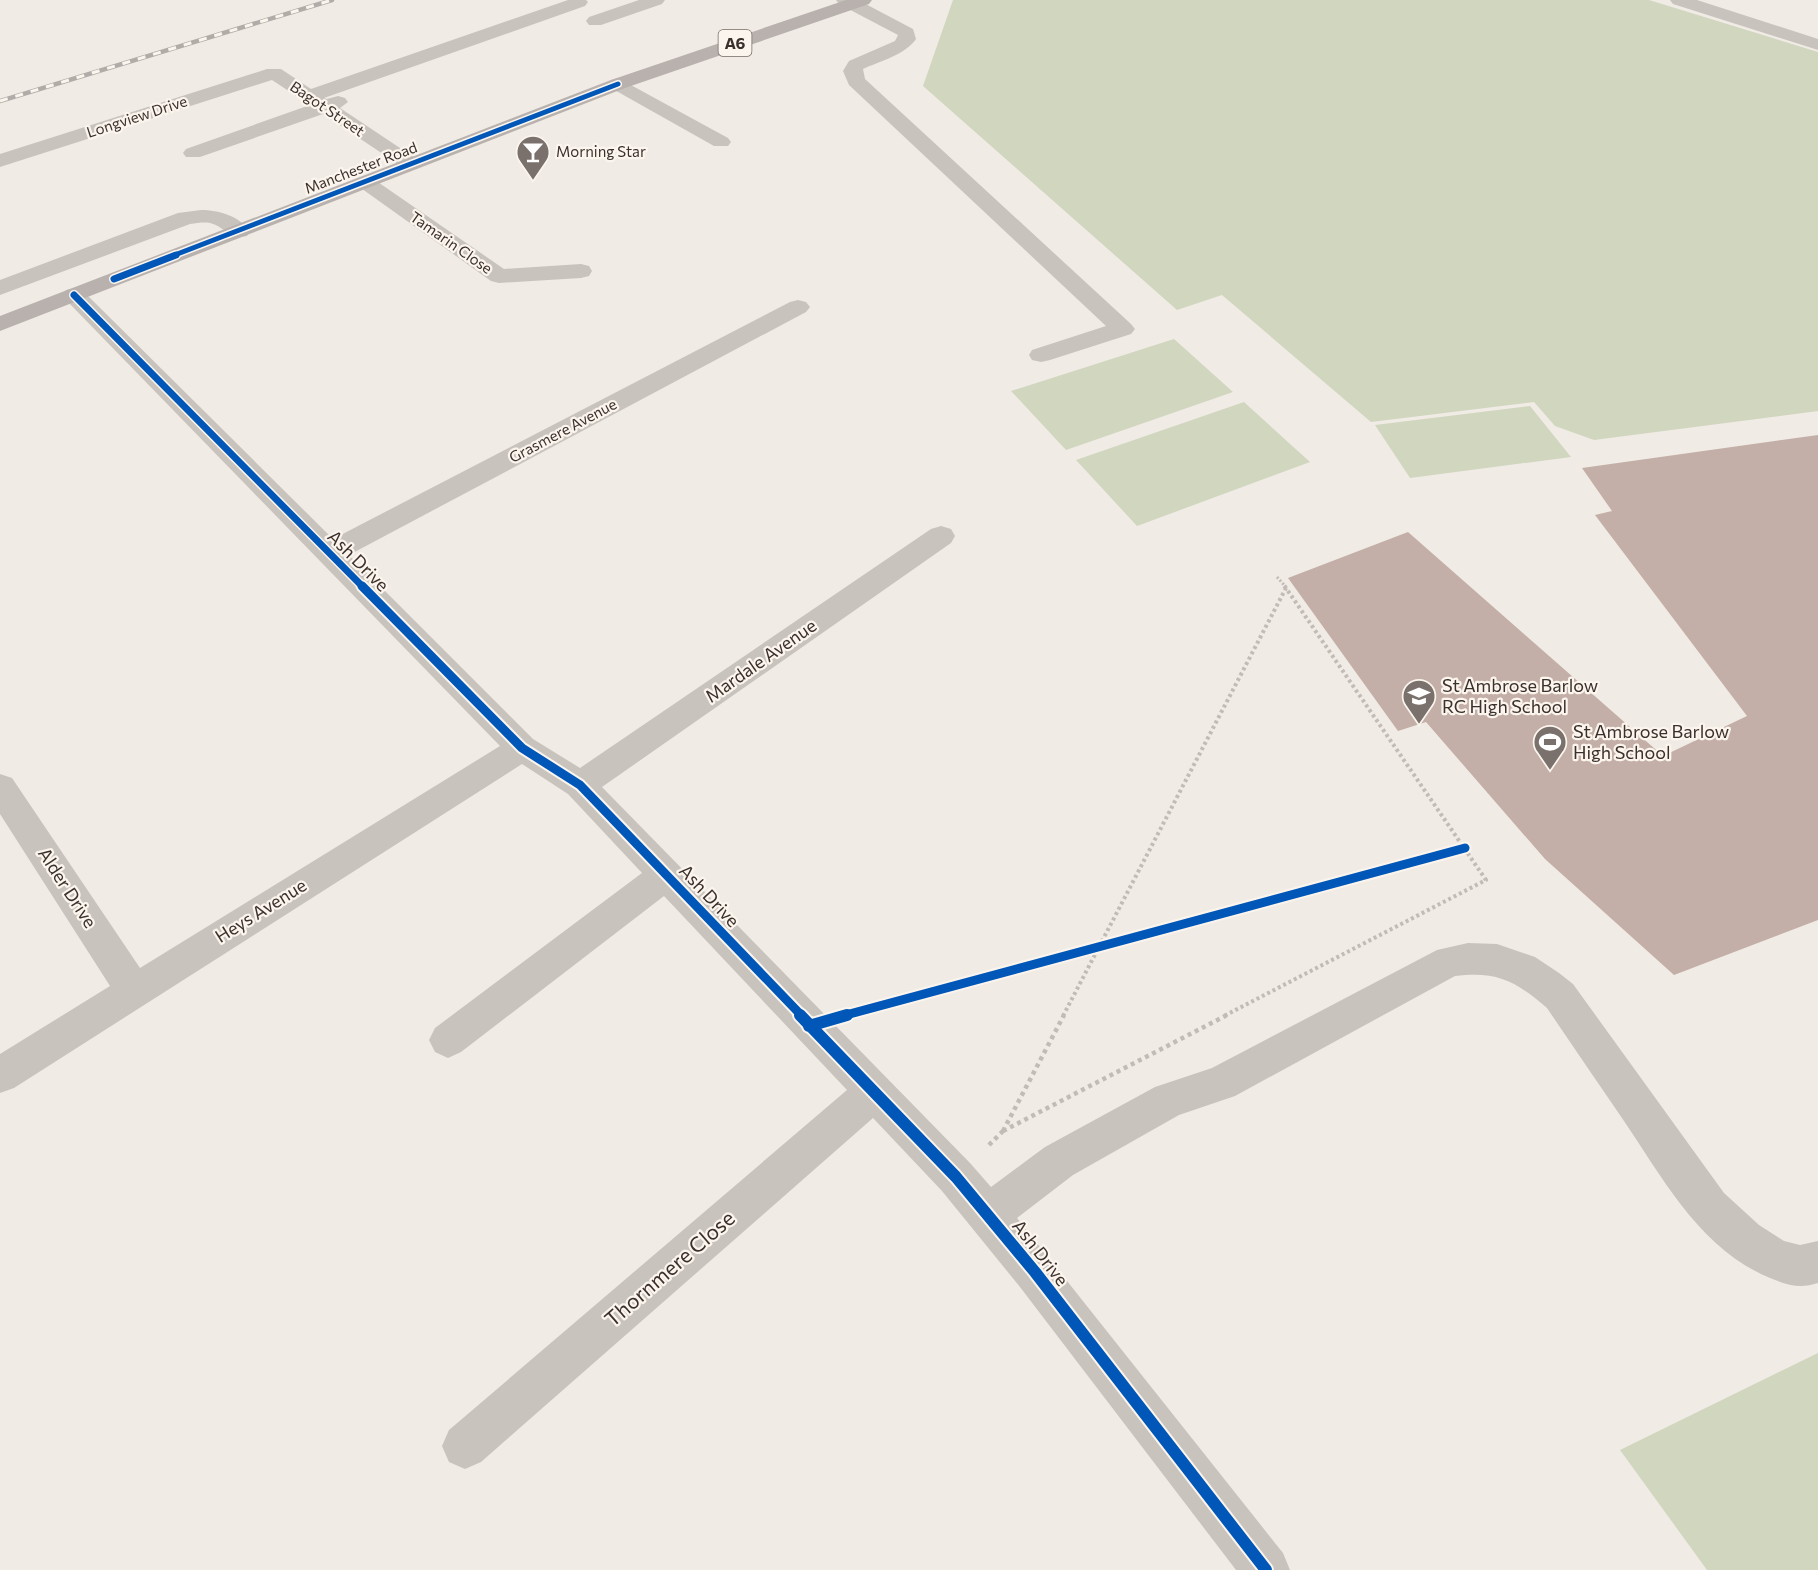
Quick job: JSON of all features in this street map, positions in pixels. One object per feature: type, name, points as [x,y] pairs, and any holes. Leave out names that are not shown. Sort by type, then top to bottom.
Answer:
[{"type":"main road","name":"Manchester Road","points":[[0,324],[618,84],[853,1]]},
{"type":"street","points":[[595,21],[656,0]]},
{"type":"street","points":[[1679,0],[1818,45]]},
{"type":"street","points":[[853,1],[907,33],[907,39],[901,45],[856,65],[852,70],[856,81],[1123,329],[1041,355]]},
{"type":"street","points":[[193,153],[315,102],[579,2]]},
{"type":"street","points":[[315,102],[425,71]]},
{"type":"street","name":"Bagot Street","points":[[274,73],[411,164]]},
{"type":"street","name":"Longview Drive","points":[[0,162],[274,73]]},
{"type":"street","points":[[618,84],[721,141]]},
{"type":"street","name":"Tamarin Close","points":[[365,182],[499,276],[581,272]]},
{"type":"street","points":[[0,288],[186,218],[216,216],[239,231]]},
{"type":"street","name":"Ash Drive","points":[[74,295],[522,748],[580,785],[956,1176],[1266,1570]]},
{"type":"street","name":"Grasmere Avenue","points":[[328,554],[798,308]]},
{"type":"street","name":"Mardale Avenue","points":[[580,785],[941,536]]},
{"type":"street","name":"Heys Avenue","points":[[0,1076],[522,748]]},
{"type":"street","name":"Alder Drive","points":[[0,787],[134,990]]},
{"type":"street","points":[[448,1040],[666,875]]},
{"type":"street","points":[[988,1214],[1059,1161],[1169,1100],[1221,1083],[1450,961],[1478,957],[1504,960],[1539,977],[1560,996],[1700,1197],[1721,1220],[1775,1259],[1801,1266],[1818,1262]]},
{"type":"street","name":"Thornmere Close","points":[[465,1446],[874,1092]]},
{"type":"path","points":[[956,1176],[1003,1131],[1486,880],[1277,577]]},
{"type":"path","points":[[1003,1131],[1286,588]]},
{"type":"path","points":[[1453,851],[1465,848]]},
{"type":"path","points":[[1087,951],[1110,945]]},
{"type":"green space","points":[[953,0],[1649,0],[1818,52],[1818,411],[1594,440],[1555,426],[1534,402],[1371,422],[1222,295],[1177,310],[923,86]]},
{"type":"green space","points":[[1174,339],[1233,392],[1066,450],[1011,391]]},
{"type":"green space","points":[[1244,402],[1310,462],[1137,526],[1076,460]]},
{"type":"green space","points":[[1530,406],[1571,457],[1410,478],[1375,425]]},
{"type":"green space","points":[[1818,1353],[1818,1570],[1707,1570],[1620,1450]]},
{"type":"building","points":[[1818,435],[1818,920],[1674,975],[1545,859],[1426,722],[1398,731],[1288,578],[1408,532],[1663,756],[1747,716],[1595,515],[1612,511],[1582,468]]},
{"type":"railway","points":[[0,101],[332,0]]},
{"type":"cycle path","points":[[114,279],[618,84]]},
{"type":"cycle path","points":[[74,295],[522,748],[580,785],[956,1177],[1035,1272],[1266,1570]]},
{"type":"cycle path","points":[[809,1026],[1465,848]]},
{"type":"place","name":"Morning Star","points":[[533,181]]},
{"type":"place","name":"St Ambrose Barlow RC High School","points":[[1419,725]]},
{"type":"place","name":"St Ambrose Barlow High School","points":[[1550,771]]}]
